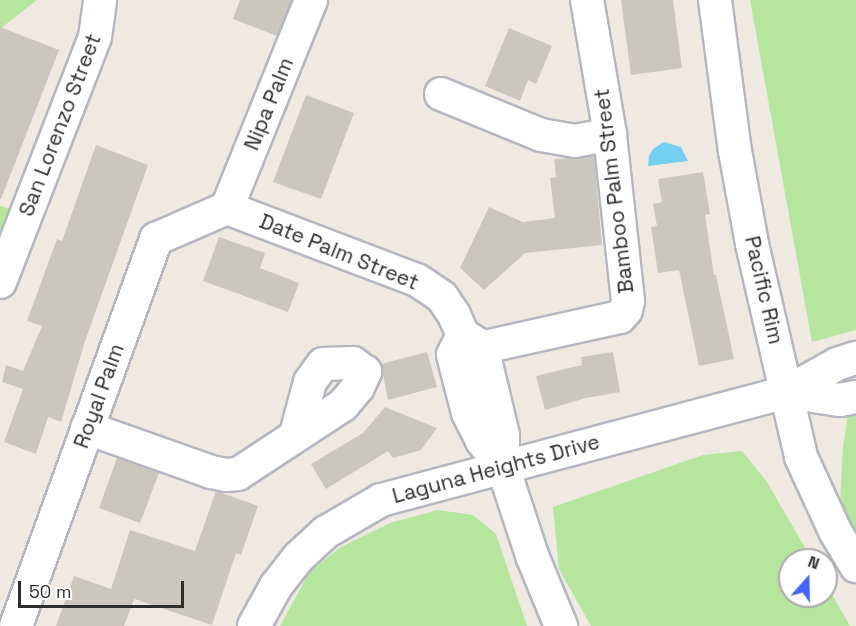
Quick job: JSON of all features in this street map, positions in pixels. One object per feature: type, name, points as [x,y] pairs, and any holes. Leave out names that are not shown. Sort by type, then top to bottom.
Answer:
[{"type":"street","name":"San Lorenzo Street","points":[[0,282],[96,37],[100,0]]},
{"type":"street","name":"Nipa Palm","points":[[227,208],[311,0]]},
{"type":"street","name":"Bamboo Palm Street","points":[[466,346],[620,317],[626,310],[628,300],[610,134],[587,0]]},
{"type":"street","name":"Pacific Rim","points":[[715,0],[735,151],[752,244],[801,457],[835,531],[856,567]]},
{"type":"street","points":[[441,94],[541,135],[575,141],[610,134]]},
{"type":"street","name":"Date Palm Street","points":[[227,208],[417,280],[442,297],[454,315],[466,346],[468,413],[482,441],[503,467]]},
{"type":"street","name":"Royal Palm","points":[[16,626],[156,239],[227,208]]},
{"type":"street","name":"Laguna Heights Drive","points":[[254,626],[276,586],[299,557],[326,532],[381,500],[787,392],[837,364],[856,358]]},
{"type":"street","name":"Laguna Heights Drive","points":[[787,392],[840,400],[856,397]]},
{"type":"street","points":[[87,428],[226,475],[238,474],[296,434]]},
{"type":"street","points":[[503,467],[533,558],[561,626]]},
{"type":"green space","points":[[0,0],[37,0],[0,29]]},
{"type":"green space","points":[[750,0],[856,0],[856,330],[812,342]]},
{"type":"green space","points":[[0,206],[14,210],[0,242]]},
{"type":"green space","points":[[856,414],[856,546],[839,524],[843,447],[848,415]]},
{"type":"green space","points":[[742,451],[767,482],[805,548],[778,548],[778,608],[838,608],[838,605],[850,626],[591,626],[559,569],[553,507],[703,455]]},
{"type":"green space","points":[[438,510],[473,515],[496,534],[527,626],[280,626],[309,573],[339,548],[390,523]]},
{"type":"water","points":[[664,142],[681,147],[688,161],[648,166],[649,156],[653,149]]},
{"type":"building","points":[[240,0],[292,0],[277,36],[233,19]]},
{"type":"building","points":[[621,0],[673,0],[682,68],[631,75]]},
{"type":"building","points":[[0,27],[59,50],[1,199],[0,199]]},
{"type":"building","points":[[509,28],[552,46],[536,84],[528,80],[520,101],[485,86]]},
{"type":"building","points":[[306,95],[354,113],[321,199],[273,182]]},
{"type":"building","points":[[96,145],[148,165],[85,341],[61,422],[48,417],[36,454],[4,442],[23,389],[2,382],[6,365],[23,371],[42,326],[27,321],[57,239],[62,241]]},
{"type":"building","points":[[594,156],[602,245],[525,253],[484,290],[460,268],[489,207],[523,222],[555,218],[550,178],[556,177],[554,159]]},
{"type":"building","points":[[703,172],[710,214],[705,215],[714,275],[716,275],[734,359],[699,366],[679,270],[658,273],[651,227],[657,226],[653,204],[662,202],[658,179]]},
{"type":"building","points":[[219,237],[265,253],[260,268],[299,283],[288,312],[203,281]]},
{"type":"building","points":[[427,352],[437,387],[388,400],[381,364]]},
{"type":"building","points":[[613,352],[620,392],[586,398],[545,410],[536,376],[582,365],[581,357]]},
{"type":"building","points":[[385,407],[437,428],[421,450],[393,458],[388,451],[326,489],[311,464],[363,433]]},
{"type":"building","points":[[117,458],[159,473],[140,523],[99,508]]},
{"type":"building","points":[[216,491],[258,506],[241,555],[236,553],[212,625],[134,599],[124,626],[56,626],[74,576],[111,589],[130,530],[195,551]]}]
